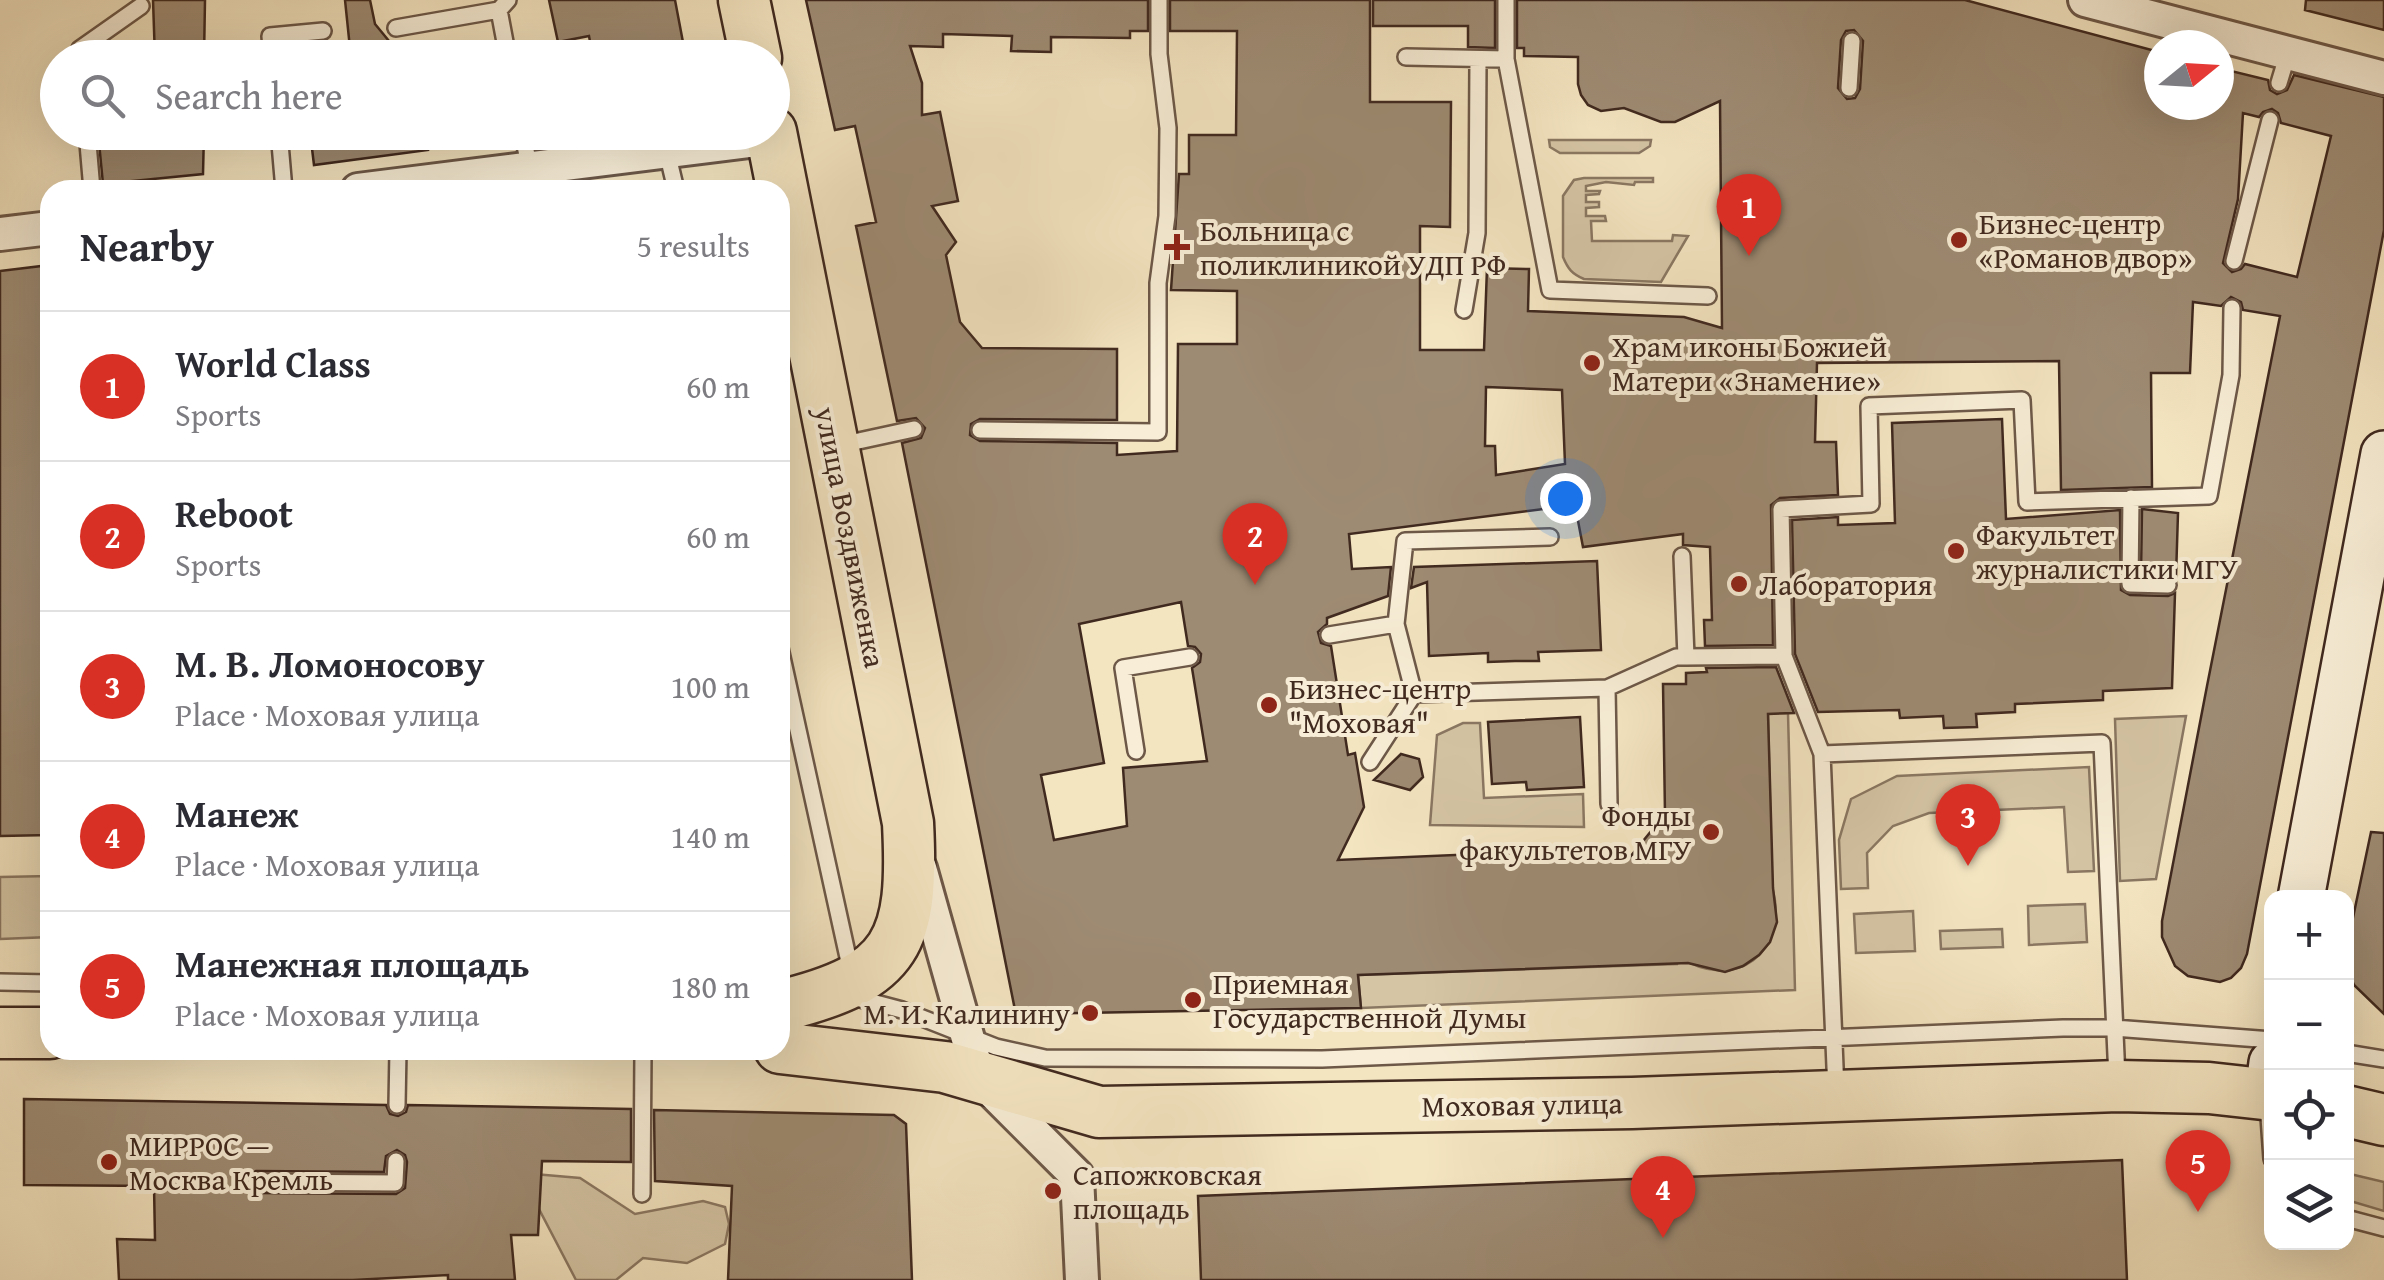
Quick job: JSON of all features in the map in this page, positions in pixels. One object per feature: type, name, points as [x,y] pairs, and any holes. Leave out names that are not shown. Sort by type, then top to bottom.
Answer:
[{"type":"main road","points":[[744,0],[752,40]]},
{"type":"main road","name":"улица Воздвиженка","points":[[774,150],[780,180]]},
{"type":"main road","name":"улица Воздвиженка","points":[[790,229],[908,823],[911,882],[906,918],[893,948],[868,972],[808,994]]},
{"type":"main road","points":[[0,1033],[40,1032]]},
{"type":"main road","name":"Моховая улица","points":[[790,1049],[945,1068],[972,1056],[1098,1112],[1632,1103],[2264,1084]]},
{"type":"main road","points":[[2354,1113],[2384,1120]]},
{"type":"street","points":[[2086,0],[2283,68],[2384,78]]},
{"type":"street","points":[[440,180],[679,150]]},
{"type":"street","points":[[0,234],[40,229]]},
{"type":"street","points":[[2302,890],[2384,454]]},
{"type":"street","name":"улица Воздвиженка","points":[[908,823],[972,1056]]},
{"type":"street","points":[[972,1056],[1077,1176],[1082,1280]]},
{"type":"lane","points":[[980,430],[1158,432],[1158,282],[1167,216],[1168,128],[1159,54],[1159,0]]},
{"type":"lane","points":[[1506,0],[1506,58],[1550,290],[1708,296]]},
{"type":"lane","points":[[396,28],[504,5],[507,40]]},
{"type":"lane","points":[[93,40],[141,6]]},
{"type":"lane","points":[[270,40],[270,36],[323,30]]},
{"type":"lane","points":[[1849,88],[1852,40]]},
{"type":"lane","points":[[1406,57],[1506,58]]},
{"type":"lane","points":[[1464,310],[1478,233],[1478,58]]},
{"type":"lane","points":[[2234,262],[2270,120]]},
{"type":"lane","points":[[89,150],[91,180]]},
{"type":"lane","points":[[281,150],[283,180]]},
{"type":"lane","points":[[526,150],[530,169]]},
{"type":"lane","points":[[667,152],[674,180]]},
{"type":"lane","points":[[1836,1094],[1822,754],[1784,656],[1780,509],[1871,504],[1869,406],[2022,400],[2026,502],[2209,496],[2232,375],[2232,308]]},
{"type":"lane","points":[[834,446],[914,430]]},
{"type":"lane","points":[[2131,498],[2130,584],[2168,585]]},
{"type":"lane","points":[[1370,762],[1414,694],[1396,624],[1405,541],[1550,536]]},
{"type":"lane","points":[[1682,556],[1686,657]]},
{"type":"lane","points":[[1329,635],[1396,624]]},
{"type":"lane","points":[[1414,694],[1607,688],[1676,658],[1784,656]]},
{"type":"lane","points":[[1136,751],[1123,668],[1190,657]]},
{"type":"lane","points":[[1607,688],[1609,804]]},
{"type":"lane","points":[[1822,754],[2102,743],[2118,1086]]},
{"type":"lane","points":[[790,772],[808,994],[856,996],[972,1056],[996,1047],[1045,1058],[1322,1059],[2114,1028],[2264,1039]]},
{"type":"lane","points":[[0,982],[40,983]]},
{"type":"lane","points":[[2354,1054],[2384,1059]]},
{"type":"lane","points":[[397,1105],[398,1060]]},
{"type":"lane","points":[[642,1194],[643,1060]]},
{"type":"lane","points":[[256,1182],[395,1183],[396,1160]]},
{"type":"lane","points":[[2354,1220],[2384,1228]]},
{"type":"shaded area","points":[[1549,140],[1651,140],[1650,146],[1639,153],[1560,153],[1550,147]]},
{"type":"shaded area","points":[[1653,178],[1653,182],[1634,185],[1606,182],[1586,186],[1586,191],[1600,191],[1586,195],[1586,202],[1599,202],[1599,207],[1586,208],[1586,216],[1605,216],[1606,221],[1591,221],[1592,241],[1672,241],[1673,235],[1688,236],[1661,282],[1584,279],[1569,268],[1563,257],[1563,196],[1574,180]]},
{"type":"shaded area","points":[[1768,713],[1788,713],[1795,990],[1361,1008],[1358,975],[1677,964],[1678,956],[1699,967],[1719,970],[1737,968],[1753,960],[1773,931],[1776,910],[1772,887]]},
{"type":"shaded area","points":[[2186,716],[2156,879],[2120,881],[2115,719]]},
{"type":"shaded area","points":[[1463,723],[1480,723],[1484,798],[1583,794],[1584,827],[1430,825],[1437,735]]},
{"type":"shaded area","points":[[2089,767],[2094,871],[2068,872],[2064,807],[1929,813],[1893,826],[1867,853],[1868,888],[1841,889],[1839,840],[1851,799],[1897,776]]},
{"type":"shaded area","points":[[40,876],[40,937],[0,939],[0,877]]},
{"type":"shaded area","points":[[2085,904],[2087,942],[2029,945],[2028,906]]},
{"type":"shaded area","points":[[1913,911],[1915,951],[1856,953],[1854,914]]},
{"type":"shaded area","points":[[2002,929],[2003,947],[1941,949],[1940,931]]},
{"type":"shaded area","points":[[534,1174],[580,1178],[635,1214],[703,1201],[725,1207],[729,1224],[725,1244],[687,1263],[643,1258],[616,1280],[576,1280],[539,1209]]},
{"type":"shaded area","points":[[2354,1175],[2384,1182],[2384,1211],[2354,1202]]},
{"type":"building","points":[[153,0],[205,0],[204,40],[154,40]]},
{"type":"building","points":[[345,0],[370,0],[375,24],[388,40],[349,40]]},
{"type":"building","points":[[549,0],[675,0],[683,40],[590,40],[589,36],[558,40]]},
{"type":"building","points":[[806,0],[1148,0],[1148,31],[1130,31],[1130,38],[1051,37],[1051,52],[1011,51],[1012,36],[943,34],[943,47],[910,46],[922,83],[922,115],[940,112],[958,201],[932,206],[956,242],[946,255],[960,322],[982,348],[1117,349],[1117,420],[980,419],[971,424],[970,435],[980,441],[1117,443],[1117,455],[1177,451],[1178,344],[1237,344],[1237,291],[1171,290],[1179,174],[1189,174],[1189,135],[1236,135],[1237,31],[1170,31],[1170,0],[1370,0],[1370,102],[1451,102],[1450,227],[1420,226],[1420,350],[1484,350],[1487,268],[1529,269],[1528,311],[1684,317],[1722,328],[1720,101],[1675,122],[1661,122],[1624,108],[1601,111],[1588,105],[1578,84],[1578,57],[1524,56],[1524,48],[1517,48],[1517,0],[1965,0],[2144,48],[2144,120],[2234,120],[2234,72],[2268,80],[2270,90],[2277,94],[2287,90],[2294,75],[2384,97],[2384,230],[2247,954],[2241,968],[2220,982],[2188,976],[2175,966],[2162,937],[2280,316],[2243,310],[2241,302],[2231,297],[2221,306],[2193,302],[2190,373],[2151,373],[2152,487],[2061,490],[2059,361],[1817,363],[1815,442],[1836,442],[1838,495],[1780,498],[1771,505],[1773,645],[1705,646],[1704,620],[1712,620],[1710,547],[1683,545],[1683,534],[1583,547],[1575,505],[1349,534],[1352,569],[1391,567],[1388,596],[1327,618],[1327,624],[1318,632],[1321,643],[1331,646],[1348,755],[1355,753],[1364,807],[1338,860],[1574,850],[1575,859],[1630,857],[1665,814],[1663,684],[1686,684],[1686,673],[1707,672],[1706,668],[1776,667],[1794,713],[1768,714],[1777,922],[1770,942],[1743,966],[1725,972],[1688,963],[1358,975],[1361,1008],[1025,1014],[1015,1010],[902,443],[921,438],[925,428],[916,418],[897,421],[856,226],[876,222],[855,126],[835,130]],"holes":[[[1854,30],[1863,41],[1860,89],[1855,98],[1847,99],[1838,88],[1841,40],[1846,31]],[[2272,109],[2281,123],[2331,136],[2297,277],[2245,264],[2232,272],[2223,263],[2238,199],[2243,113],[2259,117]],[[1486,387],[1562,390],[1565,464],[1496,475],[1495,446],[1485,446]],[[1181,602],[1188,646],[1201,654],[1200,662],[1192,668],[1207,761],[1123,768],[1127,826],[1054,840],[1041,775],[1104,763],[1079,624]]]},
{"type":"building","points":[[1373,0],[1495,0],[1495,48],[1468,47],[1468,26],[1373,26]]},
{"type":"building","points":[[2306,0],[2384,0],[2384,30],[2305,10]]},
{"type":"building","points":[[100,150],[204,150],[203,174],[103,180]]},
{"type":"building","points":[[312,150],[428,150],[314,165]]},
{"type":"building","points":[[40,266],[40,835],[0,836],[0,271]]},
{"type":"building","name":"Факультет журналистики МГУ","points":[[2002,419],[2006,519],[2120,510],[2121,590],[2130,595],[2175,593],[2172,688],[2103,691],[2103,700],[2015,704],[2015,712],[1976,714],[1977,727],[1944,728],[1943,716],[1900,718],[1899,710],[1818,712],[1795,654],[1792,520],[1838,517],[1838,525],[1895,523],[1892,423]]},
{"type":"building","points":[[2142,509],[2178,513],[2176,577],[2141,573]]},
{"type":"building","points":[[1597,561],[1601,650],[1538,652],[1539,661],[1488,662],[1488,653],[1429,656],[1427,582],[1411,588],[1414,567]]},
{"type":"building","points":[[1580,717],[1584,787],[1527,790],[1526,782],[1492,784],[1488,722]]},
{"type":"building","points":[[1401,754],[1419,759],[1423,777],[1410,790],[1374,780]]},
{"type":"building","points":[[2371,832],[2384,833],[2384,1014],[2354,985],[2354,913]]},
{"type":"building","points":[[24,1099],[386,1105],[390,1114],[398,1116],[406,1112],[408,1105],[631,1109],[631,1162],[542,1161],[538,1235],[511,1235],[515,1280],[448,1280],[448,1275],[353,1280],[119,1280],[117,1239],[155,1240],[154,1186],[24,1185]],"holes":[[[397,1150],[405,1155],[405,1188],[396,1194],[256,1193],[245,1183],[247,1176],[256,1171],[384,1172],[386,1156]]]},
{"type":"building","points":[[654,1110],[894,1115],[906,1124],[912,1280],[728,1280],[732,1186],[655,1181]]},
{"type":"building","points":[[2122,1160],[2127,1280],[1201,1280],[1198,1196]]},
{"type":"place","name":"Бизнес-центр «Романов двор»","points":[[1959,240]]},
{"type":"place","name":"Больница с поликлиникой УДП РФ","points":[[1177,247]]},
{"type":"place","name":"World Class","points":[[1749,256]]},
{"type":"place","name":"Храм иконы Божией Матери «Знамение»","points":[[1592,363]]},
{"type":"place","name":"Факультет журналистики МГУ","points":[[1956,551]]},
{"type":"place","name":"Лаборатория","points":[[1739,584]]},
{"type":"place","name":"Reboot","points":[[1255,585]]},
{"type":"place","name":"Бизнес-центр \"Моховая\"","points":[[1269,705]]},
{"type":"place","name":"Фонды факультетов МГУ","points":[[1711,832]]},
{"type":"place","name":"М. В. Ломоносову","points":[[1968,866]]},
{"type":"place","name":"Приемная Государственной Думы","points":[[1193,1000]]},
{"type":"place","name":"М. И. Калинину","points":[[1090,1013]]},
{"type":"place","name":"МИРРОС — Москва Кремль","points":[[109,1162]]},
{"type":"place","name":"Сапожковская площадь","points":[[1053,1191]]},
{"type":"place","name":"Манежная площадь","points":[[2198,1212]]},
{"type":"place","name":"Манеж","points":[[1663,1238]]}]
